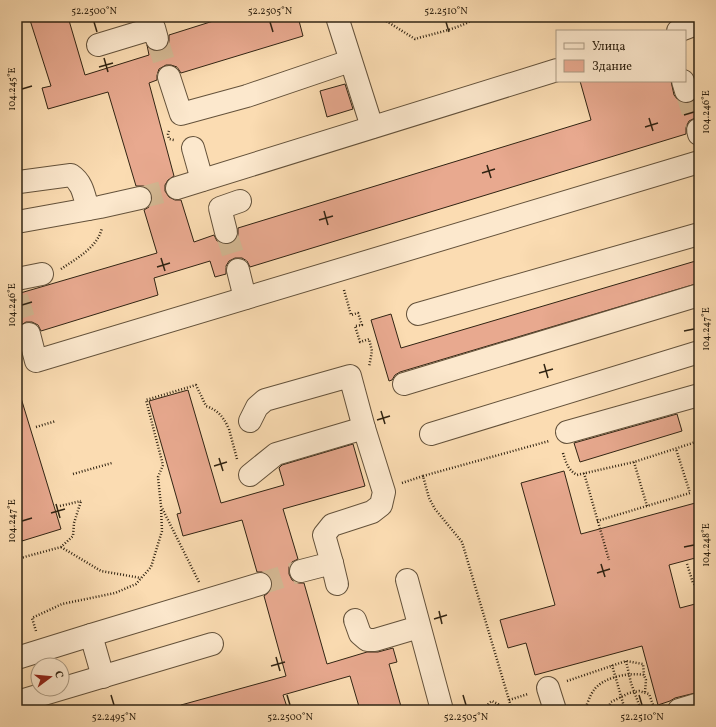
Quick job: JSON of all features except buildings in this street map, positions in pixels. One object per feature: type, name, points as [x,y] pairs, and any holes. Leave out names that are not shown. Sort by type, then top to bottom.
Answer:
[{"type":"lane","points":[[337,17],[372,127]]},
{"type":"lane","points":[[681,30],[699,23]]},
{"type":"lane","points":[[98,45],[154,28],[157,39]]},
{"type":"lane","points":[[169,77],[181,114],[247,96],[350,61]]},
{"type":"lane","points":[[177,188],[556,70]]},
{"type":"lane","points":[[193,148],[202,180]]},
{"type":"lane","points":[[29,334],[36,361],[699,162]]},
{"type":"lane","points":[[20,182],[71,176],[78,179],[96,208]]},
{"type":"lane","points":[[17,222],[96,208],[140,198]]},
{"type":"lane","points":[[226,232],[220,208],[240,201]]},
{"type":"lane","points":[[418,314],[699,234]]},
{"type":"lane","points":[[238,270],[245,298]]},
{"type":"lane","points":[[17,279],[50,272]]},
{"type":"lane","points":[[404,384],[699,295]]},
{"type":"lane","points":[[431,434],[699,352]]},
{"type":"lane","points":[[250,420],[257,407],[265,400],[350,376],[384,492],[381,505],[372,512],[332,525],[324,535],[337,584]]},
{"type":"lane","points":[[561,440],[699,395]]},
{"type":"lane","points":[[250,475],[276,454],[364,428]]},
{"type":"lane","points":[[301,571],[332,563]]},
{"type":"lane","points":[[407,580],[442,710]]},
{"type":"lane","points":[[17,658],[260,584]]},
{"type":"lane","points":[[355,620],[360,634],[367,640],[374,640],[419,627]]},
{"type":"lane","points":[[91,635],[103,677]]},
{"type":"lane","points":[[17,702],[212,644]]},
{"type":"lane","points":[[548,688],[555,710]]},
{"type":"lane","points":[[679,710],[699,704]]},
{"type":"path","points":[[103,17],[110,17]]},
{"type":"path","points":[[382,17],[415,39],[458,26],[476,17]]},
{"type":"path","points":[[50,272],[88,250],[96,242],[103,225],[96,208]]},
{"type":"path","points":[[343,286],[351,315],[358,313],[362,325],[355,326],[360,342],[369,339],[372,351]]},
{"type":"path","points":[[32,618],[62,604],[115,593],[136,584],[151,567],[162,531],[158,476],[163,465],[146,400],[196,385],[206,406],[224,418],[228,427]]},
{"type":"path","points":[[36,427],[56,421]]},
{"type":"path","points":[[383,488],[561,440],[567,466],[577,475],[634,462],[699,441]]},
{"type":"path","points":[[233,444],[237,459]]},
{"type":"path","points":[[597,521],[690,493],[676,449]]},
{"type":"path","points":[[634,462],[647,506]]},
{"type":"path","points":[[73,474],[112,463]]},
{"type":"path","points":[[584,473],[609,560]]},
{"type":"path","points":[[423,476],[429,498],[435,510],[462,542],[512,710]]},
{"type":"path","points":[[17,559],[61,547],[73,536],[74,523],[81,501],[60,506]]},
{"type":"path","points":[[161,506],[193,568],[207,600]]},
{"type":"path","points":[[61,547],[101,571],[141,578]]},
{"type":"path","points":[[687,564],[693,583],[699,589]]},
{"type":"path","points":[[626,661],[634,692],[641,710]]},
{"type":"path","points":[[548,688],[626,661],[643,664],[646,680],[645,692]]},
{"type":"path","points":[[612,665],[625,710]]},
{"type":"path","points":[[585,710],[594,689],[606,681],[629,674],[644,675]]},
{"type":"path","points":[[607,710],[611,702],[622,696],[634,692],[645,692],[649,694],[655,710]]},
{"type":"path","points":[[488,710],[487,706],[489,702],[492,701],[498,704],[500,710]]},
{"type":"path","points":[[468,707],[475,707],[477,710]]},
{"type":"tunnel","points":[[157,39],[169,77]]},
{"type":"tunnel","points":[[686,91],[698,130]]},
{"type":"tunnel","points":[[140,198],[177,188]]},
{"type":"tunnel","points":[[226,232],[238,270]]},
{"type":"tunnel","points":[[17,297],[29,334]]},
{"type":"tunnel","points":[[260,584],[301,571]]}]
